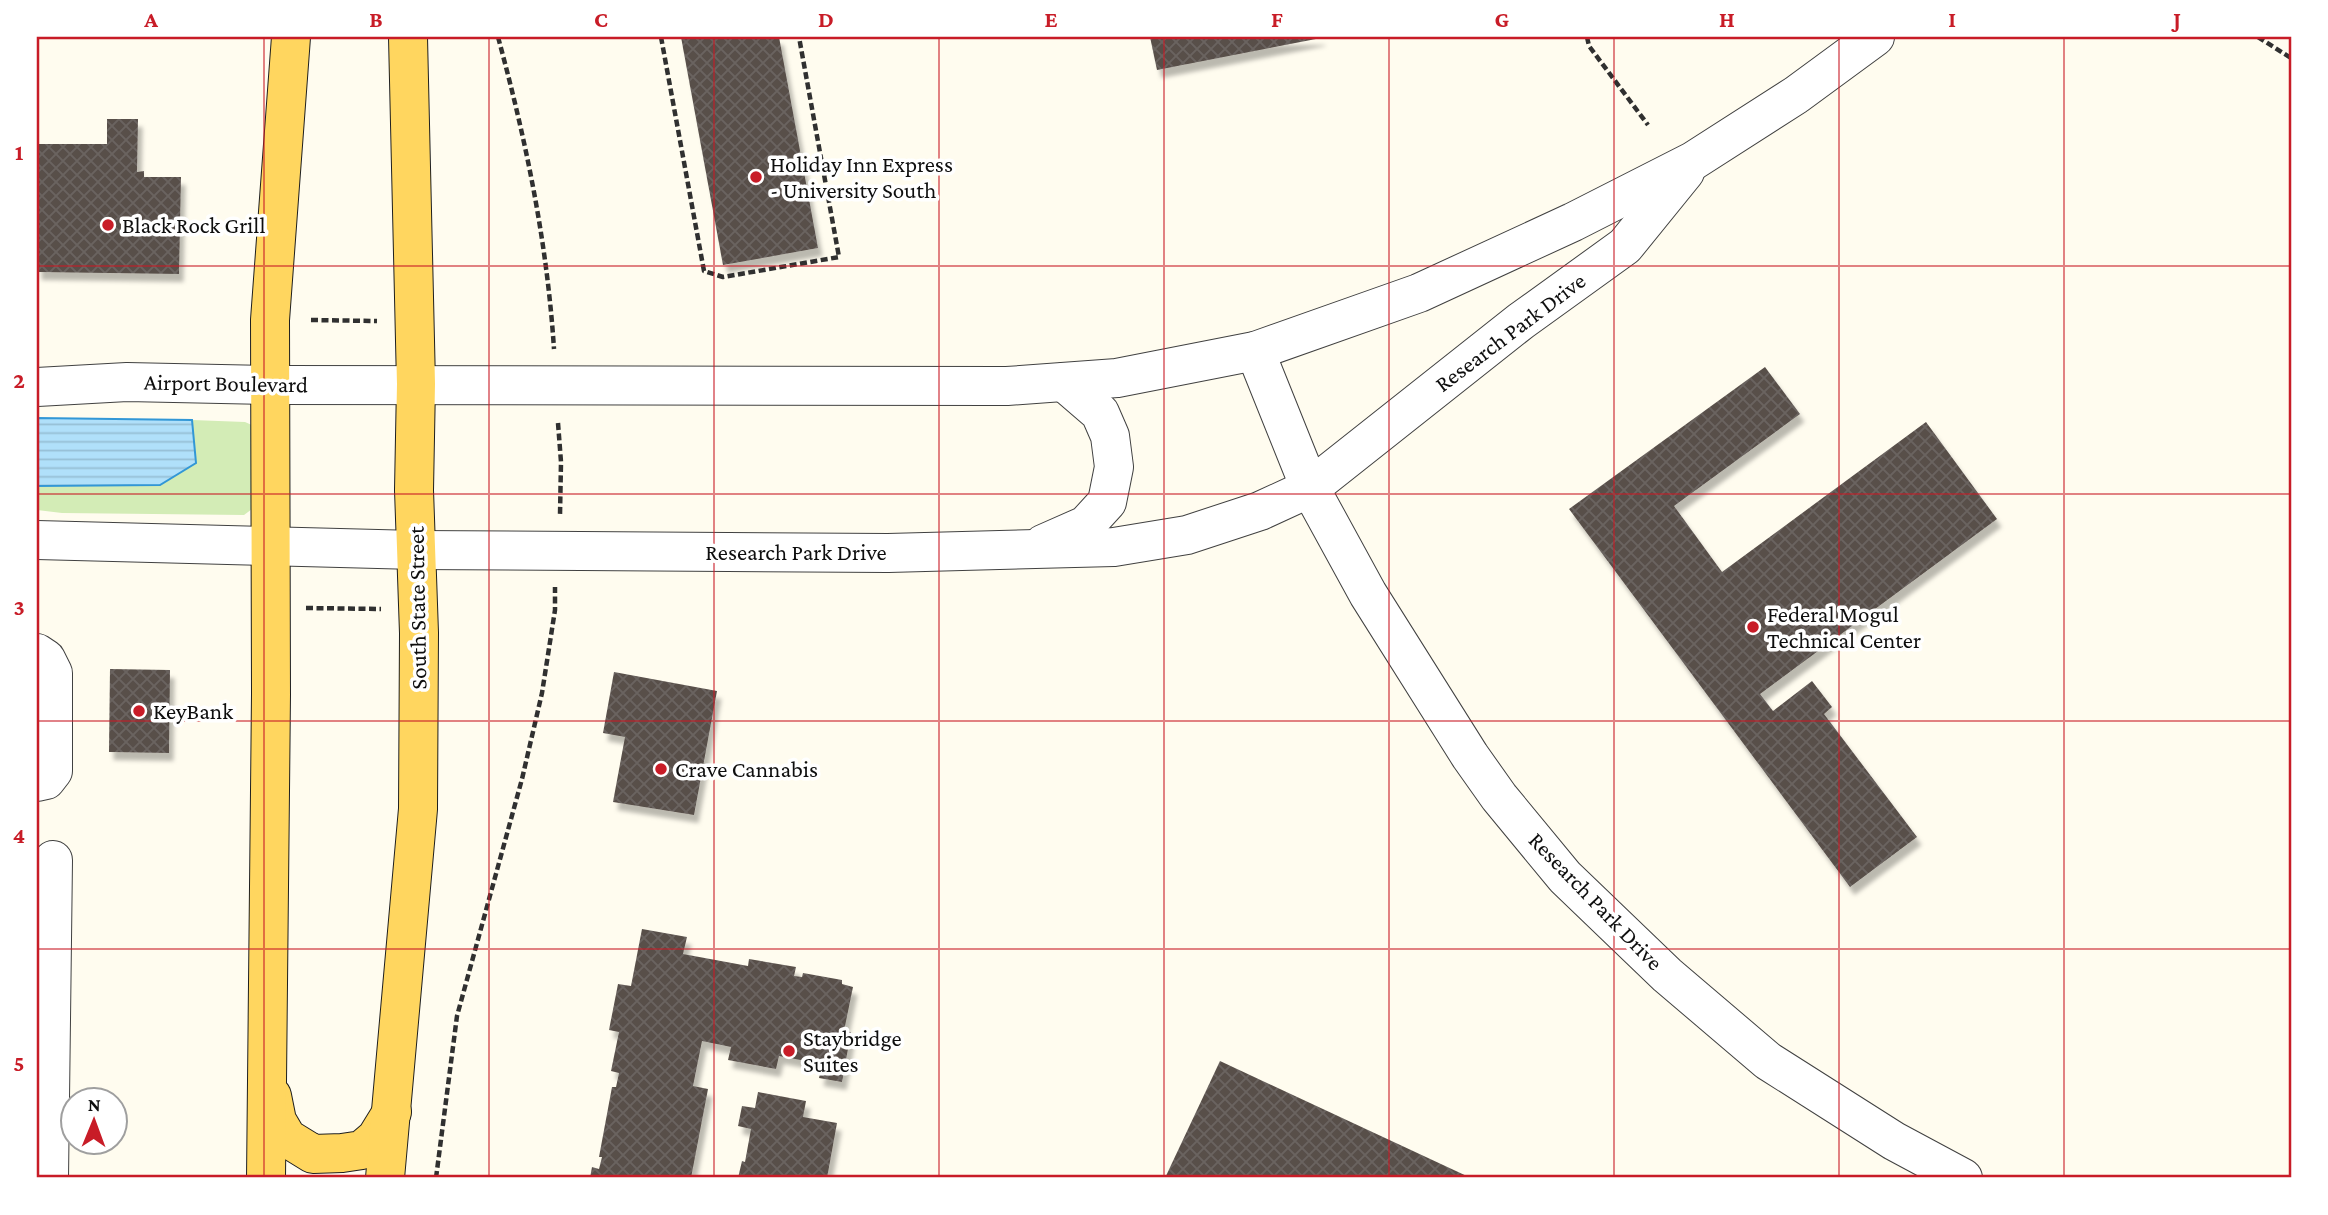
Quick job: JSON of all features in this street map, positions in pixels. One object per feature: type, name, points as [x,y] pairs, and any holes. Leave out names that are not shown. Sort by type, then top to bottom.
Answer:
[{"type":"main road","points":[[266,1178],[270,320],[291,37]]},
{"type":"main road","points":[[391,37],[411,201]]},
{"type":"main road","name":"South State Street","points":[[385,1178],[418,810],[416,384],[408,37]]},
{"type":"main road","points":[[267,1074],[277,1121],[287,1138],[313,1154],[362,1150],[376,1138],[391,1112]]},
{"type":"street","name":"Research Park Drive","points":[[416,384],[1007,386],[1117,378],[1255,351],[1419,293],[1573,222],[1693,161],[1796,95],[1875,37]]},
{"type":"street","name":"Research Park Drive","points":[[271,547],[888,553],[1114,547],[1187,535],[1260,511],[1310,488],[1521,321],[1625,246],[1693,161]]},
{"type":"street","name":"Research Park Drive","points":[[1255,351],[1310,488],[1364,589],[1437,706],[1499,797],[1565,877],[1667,975],[1768,1061],[1894,1141],[1963,1178]]},
{"type":"street","name":"Airport Boulevard","points":[[37,387],[127,382],[416,384]]},
{"type":"street","points":[[1032,549],[1086,525],[1107,502],[1114,467],[1110,436],[1100,413],[1064,382]]},
{"type":"street","points":[[37,540],[271,547]]},
{"type":"street","points":[[37,653],[46,659],[53,673],[53,771],[47,780],[37,782]]},
{"type":"street","points":[[50,1178],[53,860]]},
{"type":"path","points":[[498,37],[536,192],[547,261],[555,357]]},
{"type":"path","points":[[661,37],[704,271],[723,277],[839,257],[799,37]]},
{"type":"path","points":[[1587,37],[1589,46],[1648,125]]},
{"type":"path","points":[[2258,37],[2291,58]]},
{"type":"path","points":[[311,320],[379,321]]},
{"type":"path","points":[[558,423],[561,463],[560,516]]},
{"type":"path","points":[[436,1178],[457,1016],[522,779],[542,692],[555,610],[555,582]]},
{"type":"path","points":[[298,608],[389,610]]},
{"type":"green space","points":[[192,420],[245,422],[254,426],[252,509],[244,515],[62,513],[37,510],[37,486],[160,485],[196,463]]},
{"type":"water","points":[[37,418],[192,420],[196,463],[160,485],[37,486]]},
{"type":"building","name":"Holiday Inn Express - University South","points":[[681,37],[779,37],[818,248],[723,265]]},
{"type":"building","points":[[1150,37],[1321,37],[1321,38],[1157,70]]},
{"type":"building","name":"Black Rock Grill","points":[[107,119],[138,119],[137,172],[144,171],[144,177],[181,177],[179,274],[37,272],[37,144],[107,144]]},
{"type":"building","name":"Federal Mogul Technical Center","points":[[1765,367],[1800,414],[1674,506],[1722,572],[1926,422],[1997,519],[1760,694],[1773,711],[1812,681],[1832,707],[1824,714],[1917,837],[1850,887],[1569,509]]},
{"type":"building","name":"KeyBank","points":[[110,669],[170,670],[169,753],[109,752]]},
{"type":"building","name":"Crave Cannabis","points":[[614,672],[717,691],[694,815],[613,802],[625,737],[603,733]]},
{"type":"building","name":"Staybridge Suites","points":[[642,929],[687,937],[683,954],[748,966],[749,959],[796,967],[794,976],[802,977],[803,973],[842,980],[842,984],[853,987],[844,1031],[851,1032],[842,1082],[819,1078],[822,1064],[779,1056],[776,1069],[728,1060],[731,1047],[702,1041],[693,1086],[708,1089],[691,1178],[590,1178],[592,1167],[599,1169],[612,1087],[616,1087],[619,1073],[611,1071],[619,1032],[609,1030],[618,984],[631,986]]},
{"type":"building","points":[[1220,1061],[1471,1178],[1165,1178]]},
{"type":"building","name":"Staybridge Suites","points":[[758,1092],[806,1101],[803,1117],[837,1123],[827,1178],[738,1178],[742,1161],[745,1162],[751,1129],[738,1126],[742,1106],[755,1108]]},
{"type":"place","name":"Holiday Inn Express - University South","points":[[756,177]]},
{"type":"place","name":"Black Rock Grill","points":[[108,225]]},
{"type":"place","name":"Federal Mogul Technical Center","points":[[1753,627]]},
{"type":"place","name":"KeyBank","points":[[139,711]]},
{"type":"place","name":"Crave Cannabis","points":[[661,769]]},
{"type":"place","name":"Staybridge Suites","points":[[789,1051]]}]
